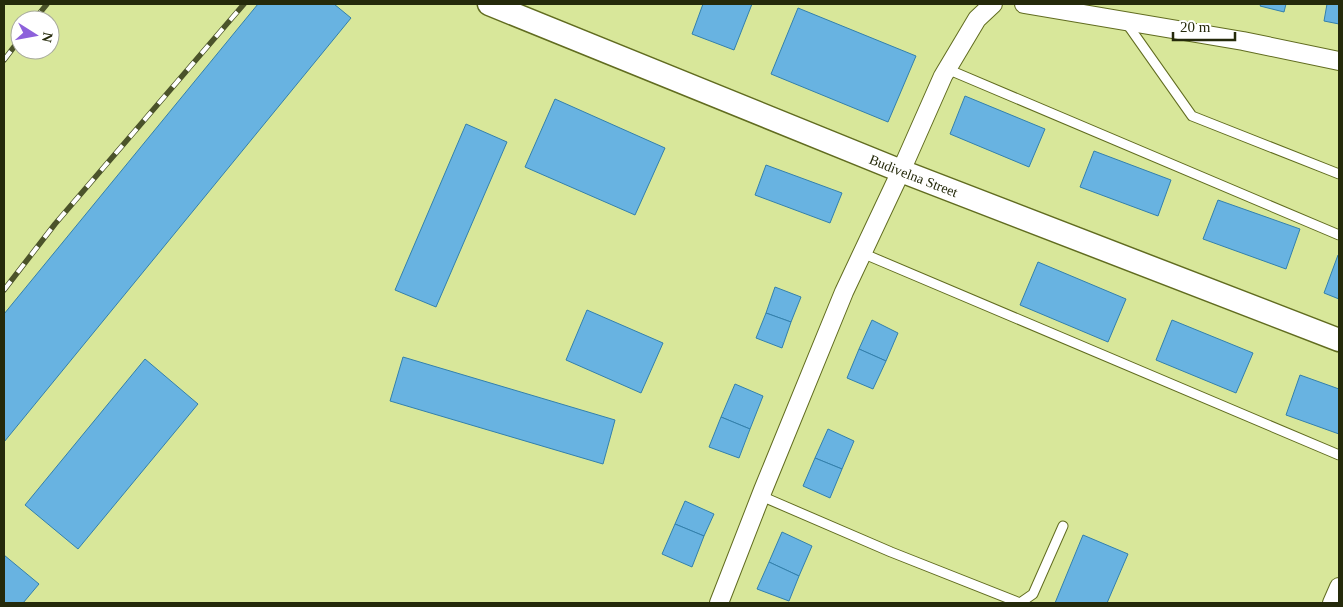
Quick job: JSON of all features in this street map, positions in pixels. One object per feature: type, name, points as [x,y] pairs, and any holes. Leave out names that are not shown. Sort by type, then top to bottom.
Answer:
[{"type":"street","name":"Budivelna Street","points":[[489,4],[901,171],[1339,340]]},
{"type":"street","points":[[719,603],[844,292],[947,69],[977,19],[993,4]]},
{"type":"street","points":[[1024,4],[1243,41],[1339,61]]},
{"type":"street","points":[[1332,603],[1339,587]]},
{"type":"lane","points":[[1125,21],[1192,116],[1339,174]]},
{"type":"lane","points":[[947,69],[1339,235]]},
{"type":"lane","points":[[862,253],[1339,455]]},
{"type":"lane","points":[[761,496],[891,552],[1020,603],[1033,594],[1063,526]]},
{"type":"building","points":[[258,4],[334,4],[351,18],[4,442],[4,314]]},
{"type":"building","points":[[703,4],[752,4],[734,50],[692,34]]},
{"type":"building","points":[[1261,4],[1286,4],[1284,12],[1260,6]]},
{"type":"building","points":[[1327,4],[1339,4],[1339,24],[1324,21]]},
{"type":"building","points":[[798,8],[916,56],[888,122],[771,74]]},
{"type":"building","points":[[965,96],[1045,129],[1029,167],[950,134]]},
{"type":"building","points":[[555,99],[665,148],[635,215],[525,167]]},
{"type":"building","points":[[466,124],[507,142],[436,307],[395,290]]},
{"type":"building","points":[[1094,151],[1171,180],[1158,216],[1080,187]]},
{"type":"building","points":[[766,165],[842,193],[830,223],[755,195]]},
{"type":"building","points":[[1218,200],[1300,229],[1286,269],[1203,239]]},
{"type":"building","points":[[1339,256],[1339,299],[1324,293]]},
{"type":"building","points":[[1038,262],[1126,299],[1108,342],[1020,305]]},
{"type":"building","points":[[775,287],[801,297],[791,322],[766,313]]},
{"type":"building","points":[[587,310],[663,343],[641,393],[566,360]]},
{"type":"building","points":[[766,313],[791,322],[782,348],[756,338]]},
{"type":"building","points":[[872,320],[898,333],[886,361],[859,349]]},
{"type":"building","points":[[1172,320],[1253,353],[1236,393],[1156,360]]},
{"type":"building","points":[[859,349],[886,361],[873,389],[847,378]]},
{"type":"building","points":[[403,357],[615,420],[603,464],[390,401]]},
{"type":"building","points":[[145,359],[198,404],[78,549],[25,505]]},
{"type":"building","points":[[1300,375],[1339,389],[1339,434],[1286,415]]},
{"type":"building","points":[[735,384],[763,396],[750,429],[721,417]]},
{"type":"building","points":[[721,417],[750,429],[739,458],[709,447]]},
{"type":"building","points":[[828,429],[854,441],[842,469],[815,458]]},
{"type":"building","points":[[815,458],[842,469],[830,498],[803,486]]},
{"type":"building","points":[[685,501],[714,514],[704,536],[675,524]]},
{"type":"building","points":[[675,524],[704,536],[692,567],[662,554]]},
{"type":"building","points":[[782,532],[812,546],[799,576],[769,562]]},
{"type":"building","points":[[1083,535],[1128,554],[1107,603],[1055,603]]},
{"type":"building","points":[[4,555],[39,584],[23,603],[4,603]]},
{"type":"building","points":[[769,562],[799,576],[789,601],[757,589]]},
{"type":"railway","points":[[42,10],[47,4]]},
{"type":"railway","points":[[4,290],[55,224],[244,4]]},
{"type":"railway","points":[[4,60],[10,52]]}]
